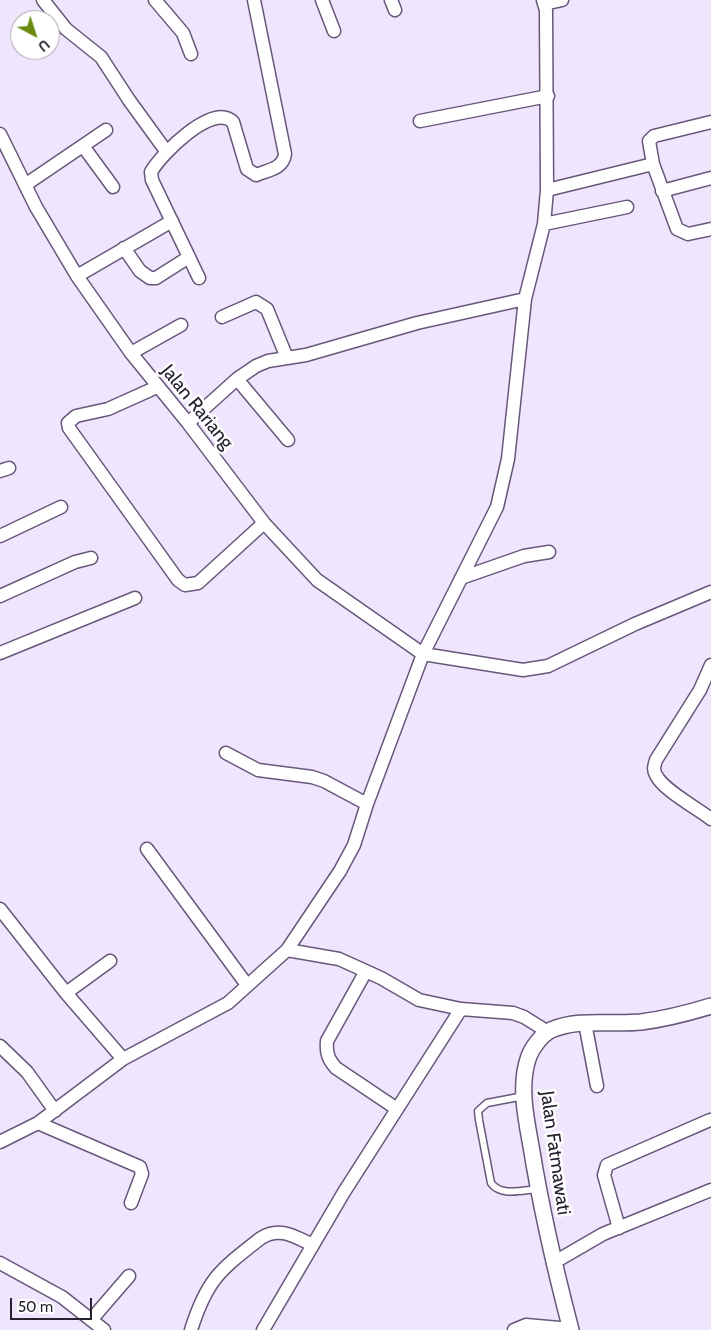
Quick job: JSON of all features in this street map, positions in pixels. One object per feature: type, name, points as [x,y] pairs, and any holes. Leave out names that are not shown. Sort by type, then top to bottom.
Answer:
[{"type":"street","points":[[43,0],[66,29],[101,57],[128,100],[166,151]]},
{"type":"street","points":[[155,0],[184,33],[191,54]]},
{"type":"street","points":[[199,278],[152,180],[152,172],[166,151],[202,124],[220,116],[228,117],[233,122],[247,169],[250,173],[256,175],[281,166],[284,160],[254,0]]},
{"type":"street","points":[[322,0],[334,31]]},
{"type":"street","points":[[0,1142],[38,1123],[123,1059],[211,1014],[228,1003],[287,950],[340,871],[354,845],[366,804],[423,654],[497,507],[508,459],[525,299],[544,224],[547,190],[548,96],[544,2],[562,0]]},
{"type":"street","points":[[420,121],[548,96]]},
{"type":"street","points":[[711,122],[651,137],[649,141],[653,164],[677,229],[688,234],[711,229]]},
{"type":"street","points":[[25,185],[106,130]]},
{"type":"street","name":"Jalan Rariang","points":[[2,140],[25,185],[77,276],[131,353],[188,423],[264,524],[317,580],[423,654]]},
{"type":"street","points":[[83,146],[113,187]]},
{"type":"street","points":[[547,190],[653,164]]},
{"type":"street","points":[[662,191],[711,178]]},
{"type":"street","points":[[544,224],[627,207]]},
{"type":"street","points":[[77,276],[172,220]]},
{"type":"street","points":[[124,248],[140,271],[150,278],[156,278],[189,256]]},
{"type":"street","points":[[188,423],[237,379],[256,366],[306,355],[417,322],[525,299]]},
{"type":"street","points":[[222,318],[256,302],[262,303],[267,309],[287,358]]},
{"type":"street","points":[[131,353],[181,325]]},
{"type":"street","points":[[237,379],[288,440]]},
{"type":"street","points":[[157,387],[101,412],[76,416],[68,423],[69,428],[178,580],[185,585],[198,583],[264,524]]},
{"type":"street","points":[[0,536],[62,507]]},
{"type":"street","points":[[461,578],[524,556],[549,552]]},
{"type":"street","points":[[0,596],[75,562],[91,558]]},
{"type":"street","points":[[423,654],[523,670],[548,666],[635,624],[711,592]]},
{"type":"street","points":[[0,653],[135,598]]},
{"type":"street","points":[[711,665],[700,690],[656,760],[654,768],[655,774],[664,785],[711,819]]},
{"type":"street","points":[[226,752],[258,770],[312,777],[324,781],[366,804]]},
{"type":"street","points":[[147,849],[247,985]]},
{"type":"street","points":[[0,910],[123,1059]]},
{"type":"street","points":[[287,950],[339,959],[366,971],[419,1000],[461,1008],[513,1013],[524,1017],[548,1032],[569,1024],[639,1022],[667,1018],[711,1006]]},
{"type":"street","points":[[66,992],[110,961]]},
{"type":"street","points":[[366,971],[328,1041],[326,1050],[328,1059],[336,1068],[397,1109]]},
{"type":"street","points":[[263,1330],[313,1245],[461,1008]]},
{"type":"street","points":[[585,1023],[597,1086]]},
{"type":"street","name":"Jalan Fatmawati","points":[[548,1032],[533,1049],[528,1059],[525,1096],[538,1189],[553,1263],[571,1329]]},
{"type":"street","points":[[0,1046],[27,1072],[55,1111]]},
{"type":"street","points":[[619,1228],[604,1175],[607,1165],[710,1120]]},
{"type":"street","points":[[38,1123],[140,1167],[142,1174],[131,1203]]},
{"type":"street","points":[[553,1263],[619,1228],[711,1190]]},
{"type":"street","points":[[191,1330],[204,1295],[213,1279],[268,1233],[285,1232],[313,1245]]},
{"type":"street","points":[[0,1263],[62,1297],[104,1330]]},
{"type":"street","points":[[91,1320],[128,1276]]},
{"type":"street","points":[[514,1330],[526,1326],[571,1329]]},
{"type":"lane","points":[[525,1096],[487,1103],[478,1111],[479,1120],[491,1183],[495,1189],[501,1192],[538,1189]]}]
